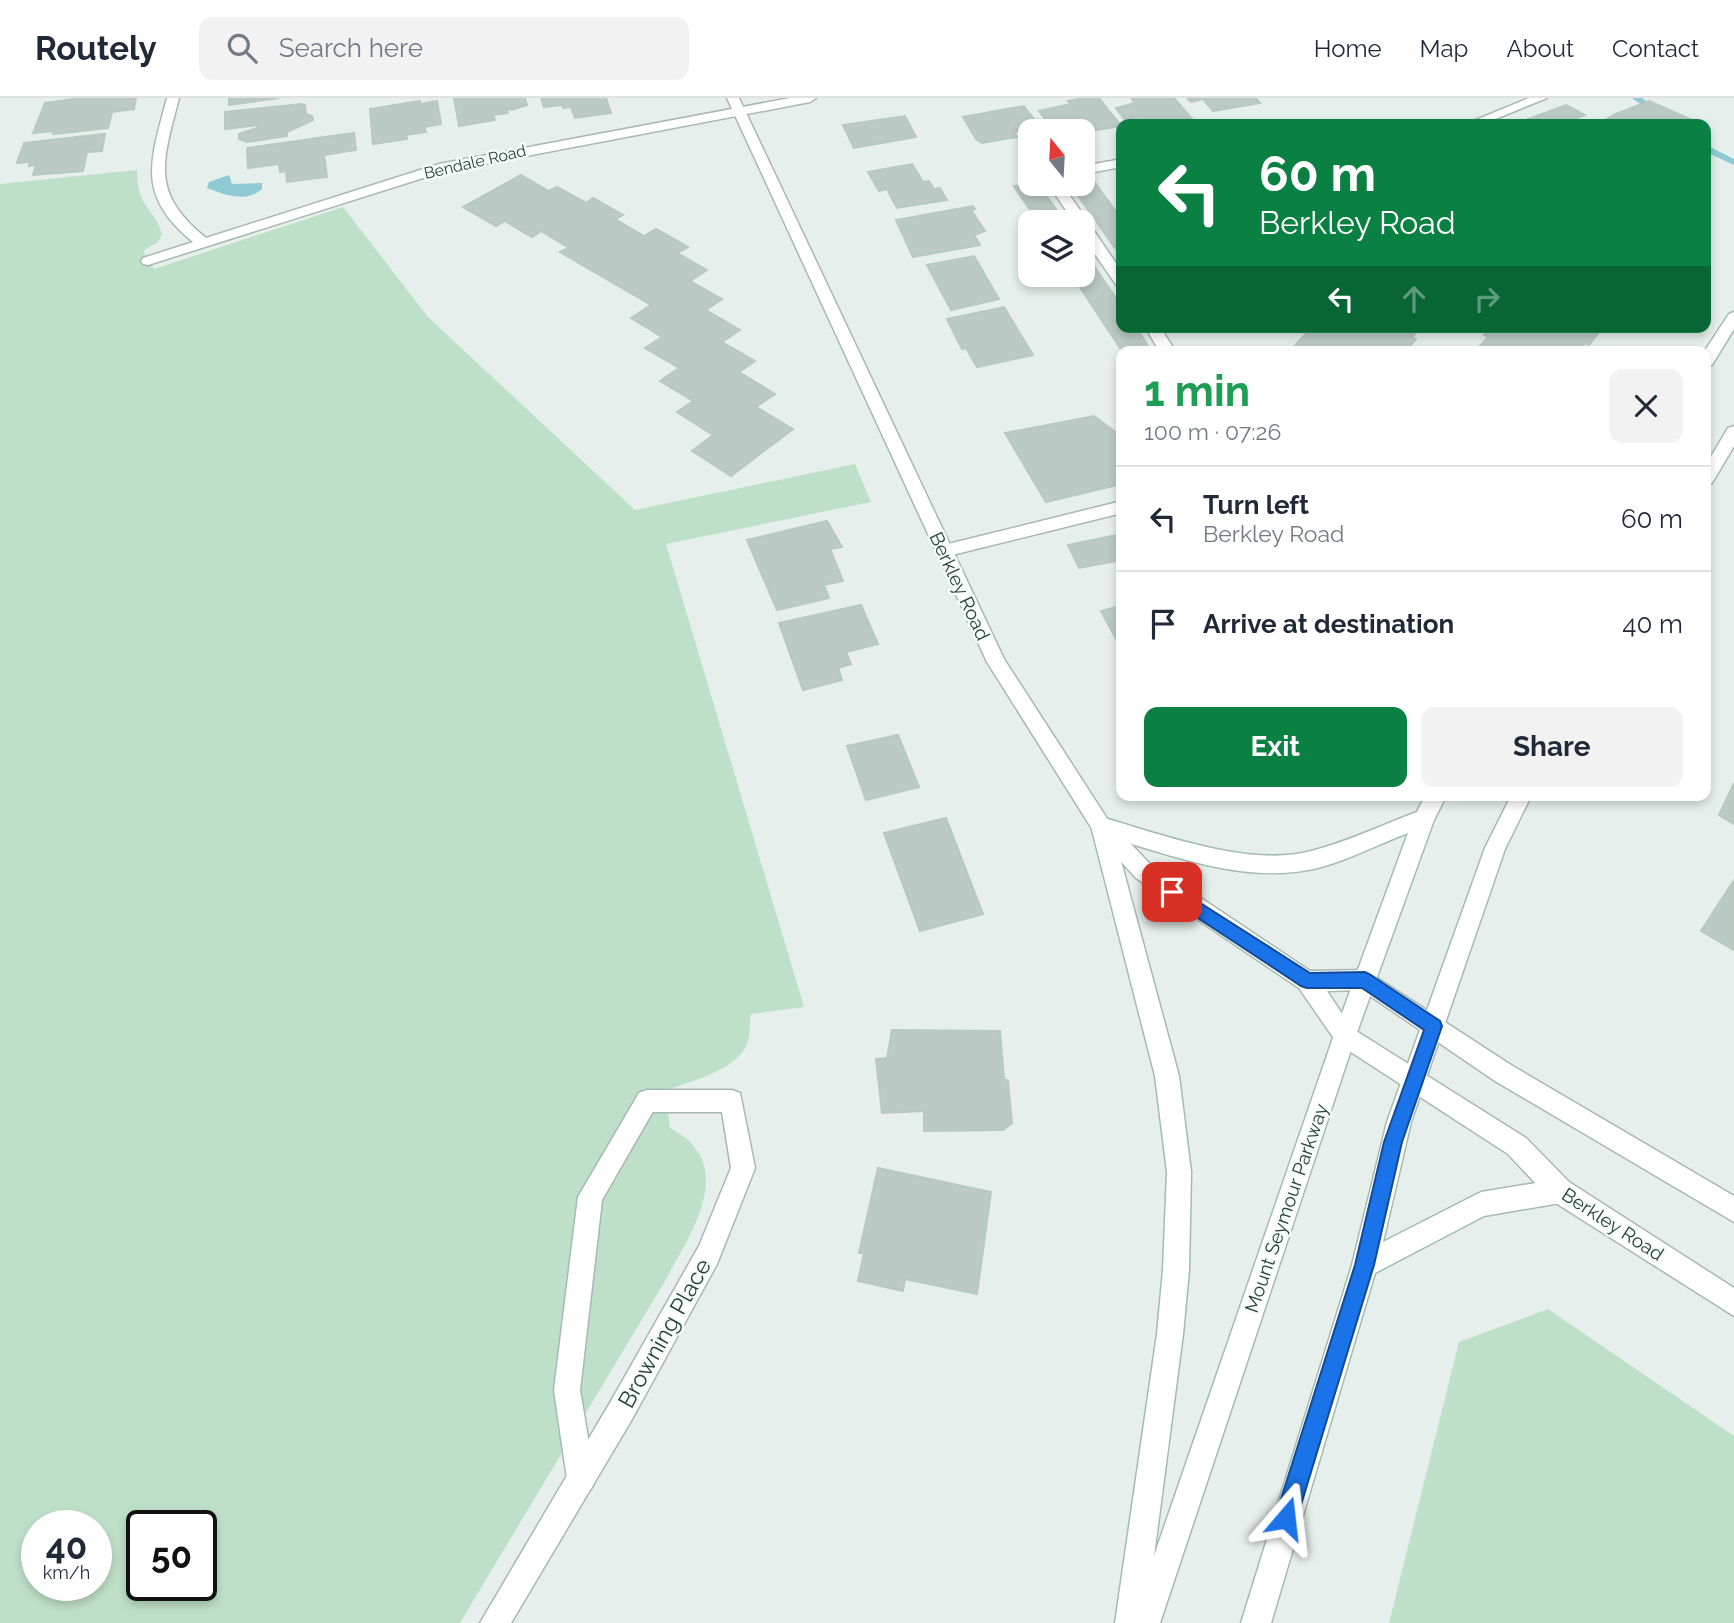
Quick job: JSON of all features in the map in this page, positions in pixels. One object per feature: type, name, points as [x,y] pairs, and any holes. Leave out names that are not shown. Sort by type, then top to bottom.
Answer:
[{"type":"street","points":[[173,98],[155,168],[163,201],[183,228],[202,242]]},
{"type":"street","name":"Bendale Road","points":[[148,261],[439,168],[736,105],[810,98]]},
{"type":"street","points":[[1485,119],[1541,98]]},
{"type":"street","name":"Berkley Road","points":[[736,105],[996,662],[1101,826],[1143,871],[1307,981],[1345,1035],[1517,1146],[1560,1191],[1734,1303]]},
{"type":"street","points":[[1096,168],[1116,164]]},
{"type":"street","points":[[1095,243],[1116,274]]},
{"type":"street","points":[[1711,353],[1734,317]]},
{"type":"street","points":[[1711,471],[1734,432]]},
{"type":"street","points":[[944,551],[1116,508]]},
{"type":"street","name":"Mount Seymour Parkway","points":[[1145,1623],[1345,1035],[1424,818],[1433,801]]},
{"type":"street","points":[[1256,1623],[1365,1265],[1393,1142],[1495,848],[1518,801]]},
{"type":"street","points":[[1101,826],[1211,857],[1267,866],[1311,861],[1424,818]]},
{"type":"street","points":[[1101,826],[1167,1076],[1179,1172],[1176,1270],[1170,1334],[1130,1623]]},
{"type":"street","points":[[1307,981],[1365,980],[1503,1073],[1734,1210]]},
{"type":"street","name":"Browning Place","points":[[495,1623],[581,1479],[708,1255],[743,1168],[732,1101],[647,1101],[590,1197],[567,1390],[581,1479]]},
{"type":"street","points":[[1365,1265],[1481,1204],[1560,1191]]},
{"type":"green space","points":[[137,170],[140,193],[162,234],[158,242],[143,251],[154,269],[343,207],[428,317],[635,510],[855,464],[871,502],[666,544],[804,1007],[751,1014],[748,1042],[740,1055],[721,1069],[665,1091],[670,1128],[691,1143],[702,1160],[706,1179],[704,1200],[696,1221],[665,1281],[460,1623],[0,1623],[0,184]]},
{"type":"green space","points":[[1548,1309],[1734,1436],[1734,1623],[1389,1623],[1459,1342]]},
{"type":"water","points":[[229,175],[232,184],[262,183],[262,189],[243,197],[207,188],[209,182]]},
{"type":"building","points":[[81,98],[136,98],[134,109],[112,112],[108,128],[53,134],[54,131],[33,133],[45,103]]},
{"type":"building","points":[[229,98],[279,98],[229,105]]},
{"type":"building","points":[[454,98],[525,98],[527,105],[511,110],[507,108],[508,113],[493,115],[495,120],[459,126]]},
{"type":"building","points":[[541,98],[606,98],[611,113],[575,118],[571,107],[544,107]]},
{"type":"building","points":[[1099,98],[1116,120],[1116,127],[1096,130],[1096,119],[1045,119],[1039,111],[1071,104],[1068,101]]},
{"type":"building","points":[[1131,98],[1174,98],[1192,119],[1124,119],[1116,108],[1135,103]]},
{"type":"building","points":[[1187,98],[1256,98],[1260,103],[1213,111],[1203,99],[1191,102]]},
{"type":"building","points":[[420,101],[420,104],[437,101],[441,124],[424,127],[426,132],[406,135],[407,139],[373,144],[370,109]]},
{"type":"building","points":[[1649,101],[1690,119],[1607,119]]},
{"type":"building","points":[[305,105],[306,114],[312,116],[313,120],[287,132],[287,136],[247,142],[239,139],[239,134],[257,128],[257,125],[225,129],[225,112]]},
{"type":"building","points":[[1566,105],[1585,115],[1574,119],[1528,119]]},
{"type":"building","points":[[1024,106],[1034,119],[1018,119],[1018,131],[1014,132],[1017,137],[982,143],[976,139],[963,117]]},
{"type":"building","points":[[905,116],[916,137],[854,148],[843,125]]},
{"type":"building","points":[[354,133],[356,150],[324,155],[327,177],[287,182],[286,171],[280,172],[279,164],[248,168],[247,148]]},
{"type":"building","points":[[105,134],[102,151],[87,152],[83,171],[33,175],[36,165],[29,166],[30,162],[17,163],[24,143]]},
{"type":"building","points":[[912,164],[923,182],[929,181],[934,189],[940,188],[947,200],[897,208],[887,189],[879,191],[868,172]]},
{"type":"building","points":[[521,175],[549,191],[557,187],[586,203],[593,198],[623,215],[615,219],[644,236],[656,229],[688,247],[677,253],[707,270],[690,281],[722,299],[706,310],[740,330],[722,342],[755,361],[739,372],[775,394],[756,407],[793,429],[731,476],[692,451],[713,435],[677,412],[693,401],[660,381],[679,368],[645,348],[662,337],[631,318],[651,305],[560,252],[569,248],[541,231],[532,237],[505,221],[496,226],[463,207]]},
{"type":"building","points":[[1096,184],[1116,212],[1116,249],[1095,220],[1095,210],[1088,210],[1078,196],[1096,196]]},
{"type":"building","points":[[1021,196],[1047,196],[1056,210],[1030,210]]},
{"type":"building","points":[[973,206],[975,209],[971,210],[985,231],[974,235],[980,245],[913,257],[896,220]]},
{"type":"building","points":[[974,256],[999,299],[951,310],[927,265]]},
{"type":"building","points":[[1095,268],[1116,298],[1116,333],[1140,333],[1148,346],[1119,346],[1080,287],[1095,287]]},
{"type":"building","points":[[1004,307],[1033,355],[977,367],[966,348],[962,349],[947,319]]},
{"type":"building","points":[[1306,333],[1416,333],[1412,337],[1416,339],[1410,346],[1294,346]]},
{"type":"building","points":[[1598,333],[1589,345],[1585,343],[1583,346],[1480,346],[1488,337],[1484,335]]},
{"type":"building","points":[[1094,416],[1116,432],[1116,485],[1046,502],[1005,433]]},
{"type":"building","points":[[827,521],[842,547],[830,549],[843,581],[824,585],[829,598],[777,610],[747,540]]},
{"type":"building","points":[[1116,535],[1116,561],[1079,568],[1068,545]]},
{"type":"building","points":[[861,605],[878,644],[846,652],[851,664],[838,668],[842,680],[803,690],[779,623]]},
{"type":"building","points":[[1116,607],[1116,639],[1101,611]]},
{"type":"building","points":[[898,735],[919,787],[866,800],[847,746]]},
{"type":"building","points":[[1734,783],[1734,824],[1719,815]]},
{"type":"building","points":[[946,818],[983,914],[920,931],[884,833]]},
{"type":"building","points":[[1734,880],[1734,950],[1701,931]]},
{"type":"building","points":[[892,1030],[1000,1031],[1004,1079],[1008,1081],[1012,1123],[1003,1130],[924,1131],[924,1111],[882,1113],[876,1059],[887,1058]]},
{"type":"building","points":[[878,1168],[991,1192],[977,1294],[905,1279],[903,1291],[858,1281],[864,1253],[859,1253]]},
{"type":"waterway","points":[[1636,98],[1666,119]]},
{"type":"waterway","points":[[1711,150],[1734,162]]},
{"type":"route","points":[[1172,892],[1307,981],[1365,980],[1434,1026],[1399,1122],[1365,1265],[1286,1518]]}]
